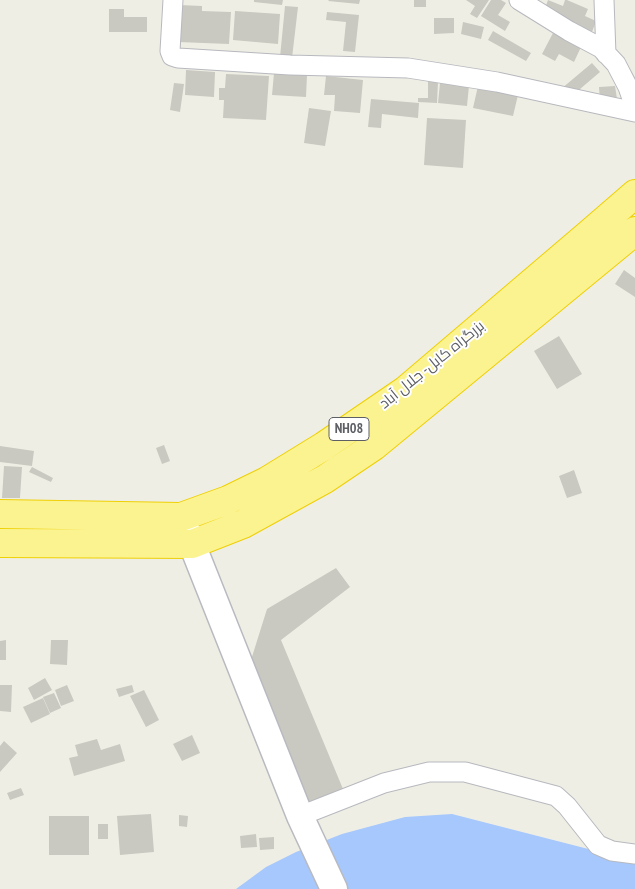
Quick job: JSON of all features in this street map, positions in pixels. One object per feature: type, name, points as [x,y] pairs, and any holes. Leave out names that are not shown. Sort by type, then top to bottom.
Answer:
[{"type":"highway","name":"بزرگراه کابل- جلال آباد","points":[[0,514],[181,517],[228,500],[267,481],[324,446],[406,390],[635,194]]},
{"type":"highway","name":"بزرگراه کابل- جلال آباد","points":[[0,543],[192,544],[243,524],[325,479],[374,446],[635,230]]},
{"type":"street","points":[[173,0],[170,51],[172,56],[178,58],[408,68],[497,82],[635,112]]},
{"type":"street","points":[[519,0],[601,48],[616,64],[628,87],[635,107]]},
{"type":"street","points":[[604,0],[606,54]]},
{"type":"street","points":[[181,517],[300,816],[334,889]]},
{"type":"street","points":[[300,816],[384,784],[429,772],[465,772],[556,796],[567,806],[598,845],[612,850],[635,854]]},
{"type":"water","points":[[452,814],[635,861],[635,889],[236,889],[266,867],[296,852],[342,834],[405,817]]},
{"type":"building","points":[[254,0],[283,0],[282,5],[254,2]]},
{"type":"building","points":[[329,0],[360,0],[359,4]]},
{"type":"building","points":[[414,0],[426,0],[426,7],[414,7]]},
{"type":"building","points":[[466,0],[489,0],[477,18],[470,14],[475,6]]},
{"type":"building","points":[[491,0],[501,0],[506,3],[498,15],[510,22],[505,31],[481,16]]},
{"type":"building","points":[[548,0],[563,6],[565,0],[567,0],[588,9],[585,16],[596,21],[592,32],[544,11]]},
{"type":"building","points":[[180,5],[202,6],[202,11],[231,12],[229,44],[178,42]]},
{"type":"building","points":[[285,6],[298,7],[292,58],[280,57]]},
{"type":"building","points":[[109,9],[124,9],[124,17],[147,17],[147,32],[109,32]]},
{"type":"building","points":[[235,11],[280,14],[278,44],[233,40]]},
{"type":"building","points":[[327,12],[359,15],[355,52],[343,51],[346,22],[326,20]]},
{"type":"building","points":[[434,18],[454,18],[454,33],[434,34]]},
{"type":"building","points":[[463,22],[484,27],[481,39],[461,34]]},
{"type":"building","points":[[493,31],[531,53],[526,61],[488,40]]},
{"type":"building","points":[[553,33],[581,47],[574,62],[559,54],[555,61],[542,54]]},
{"type":"building","points":[[592,63],[600,72],[573,95],[561,89]]},
{"type":"building","points":[[186,70],[215,72],[214,97],[185,95]]},
{"type":"building","points":[[274,73],[307,75],[306,97],[272,95]]},
{"type":"building","points":[[226,74],[269,76],[266,120],[223,118],[224,100],[219,100],[219,88],[225,88]]},
{"type":"building","points":[[326,76],[363,80],[360,113],[334,111],[335,95],[324,95]]},
{"type":"building","points":[[428,81],[438,82],[437,103],[418,102],[418,98],[428,98]]},
{"type":"building","points":[[174,83],[184,84],[180,112],[170,110]]},
{"type":"building","points":[[440,83],[469,86],[467,106],[438,103]]},
{"type":"building","points":[[478,86],[518,95],[513,116],[473,108]]},
{"type":"building","points":[[615,86],[618,105],[600,101],[599,87]]},
{"type":"building","points":[[371,99],[419,103],[418,118],[382,114],[381,128],[368,127]]},
{"type":"building","points":[[309,108],[331,111],[325,146],[304,143]]},
{"type":"building","points":[[427,118],[466,120],[463,168],[424,165]]},
{"type":"building","points":[[624,270],[635,278],[635,297],[615,284]]},
{"type":"building","points":[[559,336],[582,374],[557,389],[534,351]]},
{"type":"building","points":[[164,445],[170,461],[162,464],[156,448]]},
{"type":"building","points":[[0,446],[34,451],[32,466],[0,462]]},
{"type":"building","points":[[4,466],[22,467],[20,498],[2,498]]},
{"type":"building","points":[[32,467],[53,478],[51,482],[29,472]]},
{"type":"building","points":[[574,470],[582,493],[567,498],[559,476]]},
{"type":"building","points":[[336,568],[350,587],[281,640],[343,789],[309,803],[251,660],[267,609]]},
{"type":"building","points":[[6,640],[6,660],[0,660],[0,641]]},
{"type":"building","points":[[51,640],[68,640],[67,665],[50,664]]},
{"type":"building","points":[[45,678],[52,690],[34,700],[28,688]]},
{"type":"building","points":[[0,685],[12,685],[11,712],[0,711]]},
{"type":"building","points":[[67,685],[74,701],[61,706],[55,690]]},
{"type":"building","points":[[132,685],[134,692],[119,697],[116,689]]},
{"type":"building","points":[[144,690],[159,720],[146,727],[130,696]]},
{"type":"building","points":[[54,693],[61,708],[50,713],[43,697]]},
{"type":"building","points":[[43,698],[50,714],[31,723],[23,707]]},
{"type":"building","points":[[192,735],[200,753],[182,761],[173,744]]},
{"type":"building","points":[[97,739],[101,750],[120,744],[125,761],[74,776],[69,758],[78,756],[75,745]]},
{"type":"building","points":[[4,741],[17,753],[0,772],[0,746]]},
{"type":"building","points":[[21,788],[24,795],[10,800],[7,793]]},
{"type":"building","points":[[151,814],[154,852],[120,855],[117,816]]},
{"type":"building","points":[[179,815],[188,816],[187,827],[179,826]]},
{"type":"building","points":[[49,816],[89,816],[89,855],[49,855]]},
{"type":"building","points":[[98,824],[108,824],[108,839],[98,839]]},
{"type":"building","points":[[256,834],[257,847],[241,848],[240,836]]},
{"type":"building","points":[[274,837],[274,849],[260,850],[259,838]]}]
